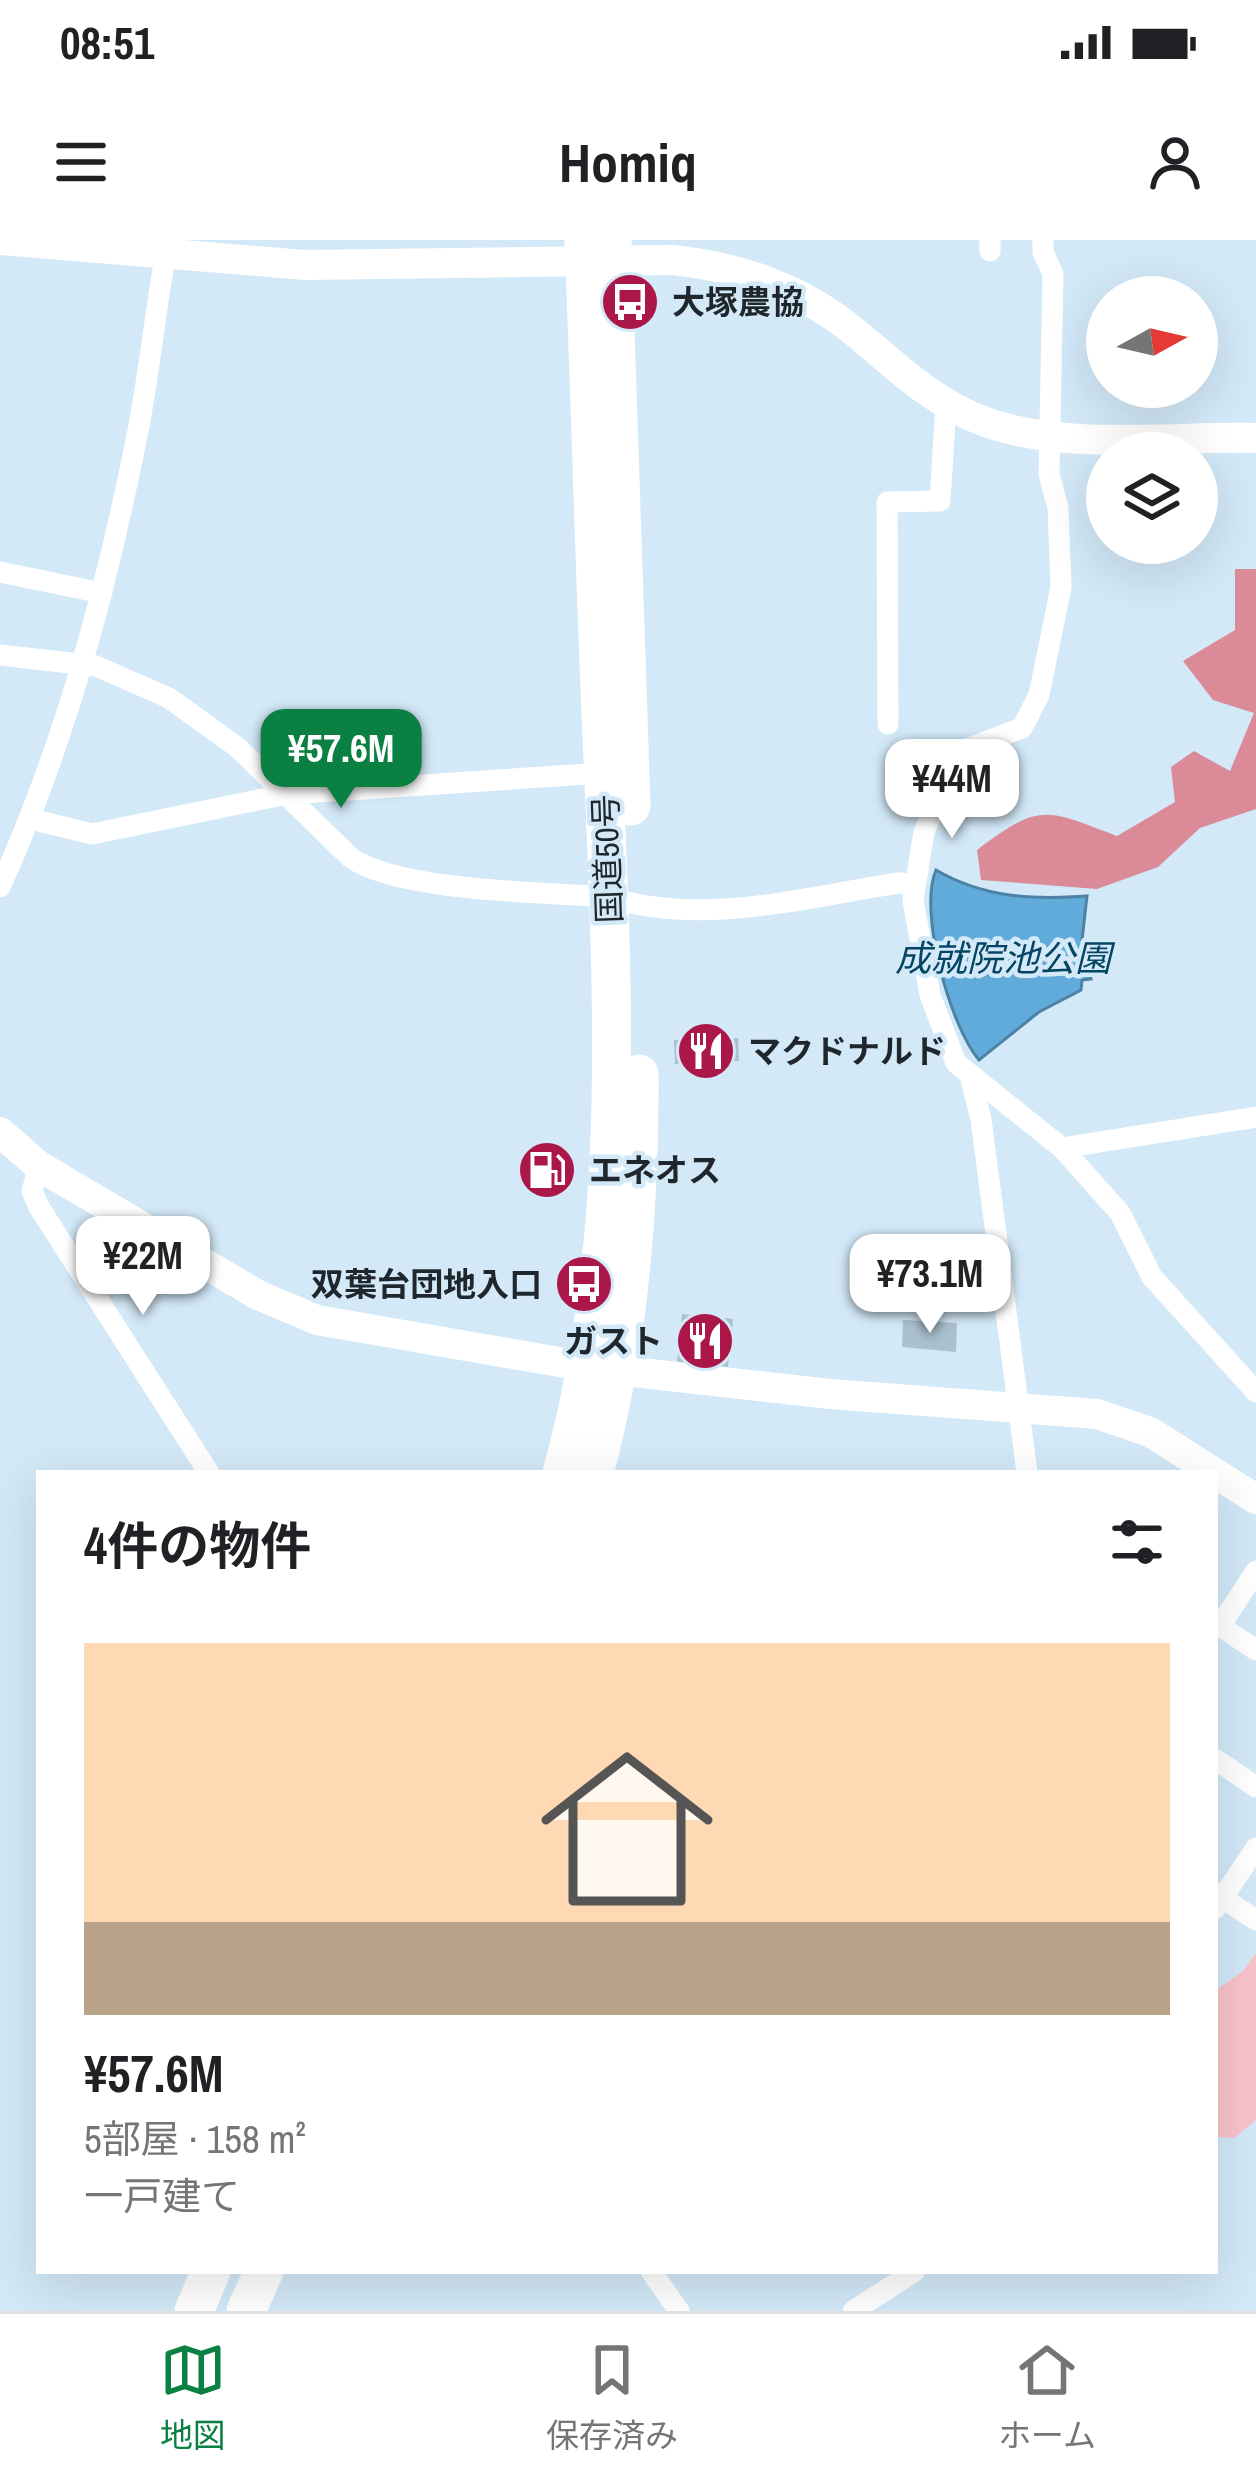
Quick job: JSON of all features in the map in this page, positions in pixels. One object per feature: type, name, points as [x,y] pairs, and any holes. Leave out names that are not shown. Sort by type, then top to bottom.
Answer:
[{"type":"highway","name":"国道50号","points":[[599,251],[603,772],[622,901]]},
{"type":"highway","name":"国道50号","points":[[594,1470],[603,1368],[604,1247],[622,901],[599,251]]},
{"type":"highway","name":"国道50号","points":[[563,1470],[603,1368]]},
{"type":"highway","points":[[194,2311],[210,2274]]},
{"type":"highway","points":[[216,2311],[233,2274]]},
{"type":"highway","points":[[246,2311],[263,2274]]},
{"type":"highway","points":[[270,2311],[286,2274]]},
{"type":"street","points":[[1,240],[167,248],[349,266],[599,251],[712,265],[746,272],[831,314],[946,404],[984,422],[1050,435],[1256,438]]},
{"type":"street","points":[[1043,240],[1052,274],[1049,474],[1058,508],[1061,587],[1039,694],[1022,728],[969,748],[924,832],[914,900],[923,975],[956,1063],[1062,1148],[1120,1213],[1152,1277],[1256,1392]]},
{"type":"street","points":[[0,887],[31,820],[102,593],[139,426],[167,248]]},
{"type":"street","points":[[889,724],[887,502],[940,501],[946,404]]},
{"type":"street","points":[[0,572],[102,593]]},
{"type":"street","points":[[0,655],[96,666],[169,698],[237,747],[329,841],[368,869],[402,880],[736,909],[916,884]]},
{"type":"street","points":[[31,820],[92,834],[287,794],[603,772]]},
{"type":"street","points":[[971,1079],[981,1119],[1027,1470]]},
{"type":"street","points":[[1062,1148],[1256,1118]]},
{"type":"street","points":[[1,1136],[38,1166],[258,1295],[317,1320],[603,1368],[830,1394],[1064,1409],[1121,1420],[1215,1470]]},
{"type":"street","points":[[38,1166],[32,1191],[38,1207],[207,1470]]},
{"type":"street","points":[[1218,1472],[1253,1493]]},
{"type":"street","points":[[1256,1571],[1218,1627],[1256,1650]]},
{"type":"street","points":[[1218,1762],[1256,1786]]},
{"type":"street","points":[[1256,1848],[1218,1900],[1256,1919]]},
{"type":"street","points":[[653,2274],[679,2311]]},
{"type":"street","points":[[853,2311],[910,2274]]},
{"type":"shaded area","points":[[1235,569],[1256,569],[1256,809],[1200,828],[1158,867],[1097,889],[981,880],[977,850],[1030,817],[1058,816],[1117,836],[1175,802],[1171,767],[1194,751],[1230,771],[1254,713],[1213,700],[1183,661],[1235,630]]},
{"type":"shaded area","points":[[1256,1953],[1256,2120],[1234,2138],[1218,2137],[1218,1989],[1243,1971]]},
{"type":"water","name":"成就院池公園","points":[[936,870],[972,886],[1010,895],[1087,896],[1082,940],[1091,979],[1082,980],[1081,990],[1039,1012],[979,1060],[958,1022],[940,968],[931,912]]},
{"type":"building","name":"マクドナルド","points":[[738,1038],[739,1061],[675,1064],[674,1040]]},
{"type":"building","name":"ガスト","points":[[682,1314],[733,1319],[728,1367],[677,1362]]},
{"type":"building","points":[[903,1320],[957,1323],[956,1352],[902,1347]]},
{"type":"place","name":"大塚農協","points":[[630,302]]},
{"type":"place","name":"マクドナルド","points":[[706,1051]]},
{"type":"place","name":"エネオス","points":[[547,1170]]},
{"type":"place","name":"双葉台団地入口","points":[[584,1284]]},
{"type":"place","name":"ガスト","points":[[705,1341]]}]
